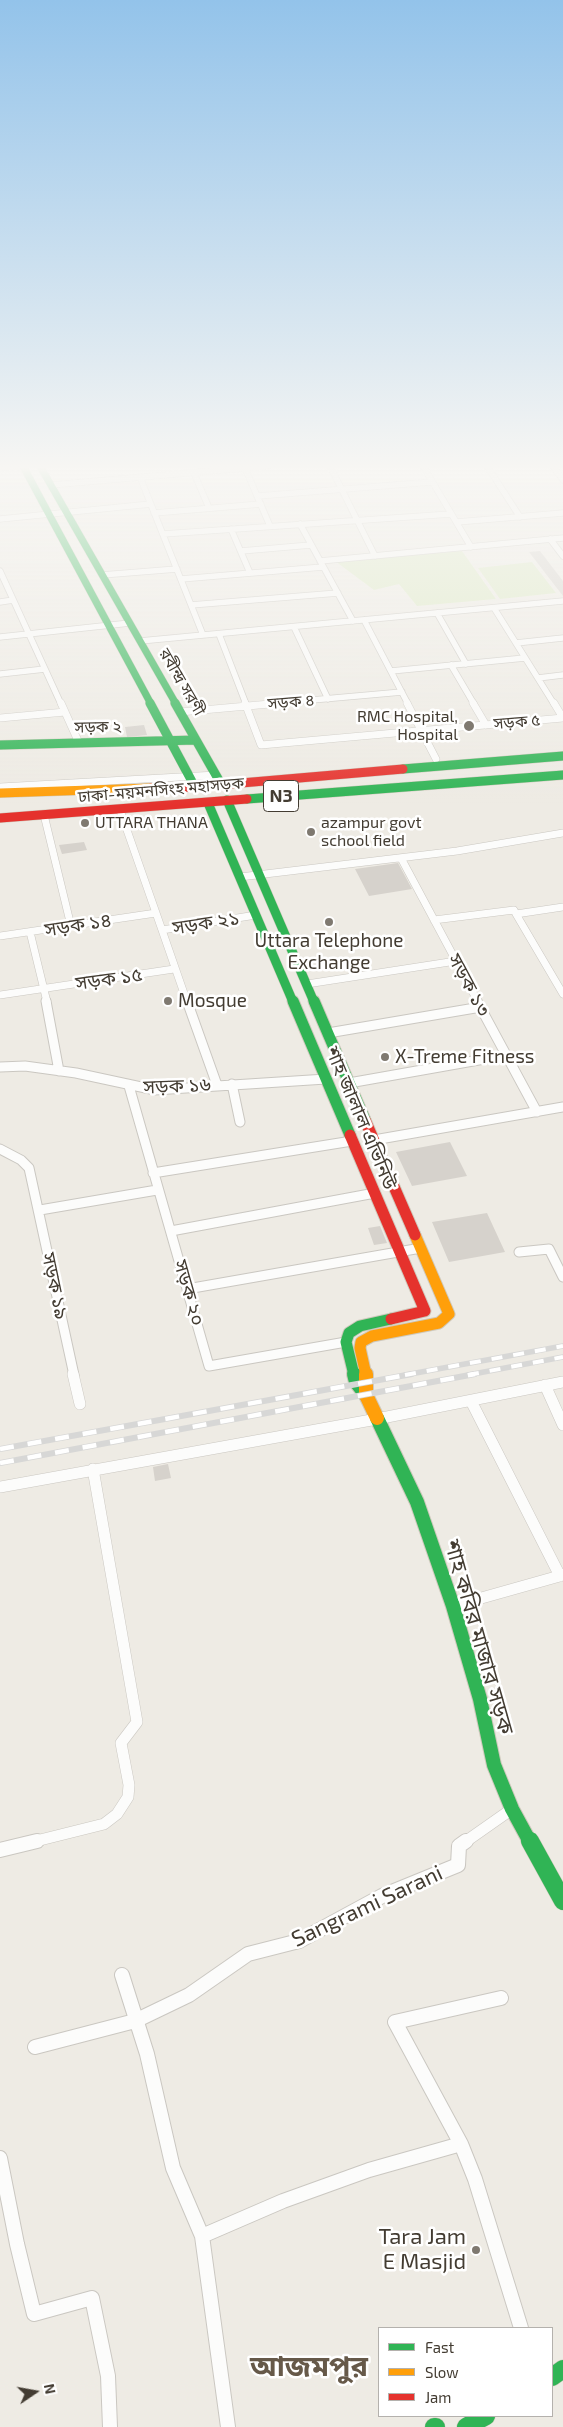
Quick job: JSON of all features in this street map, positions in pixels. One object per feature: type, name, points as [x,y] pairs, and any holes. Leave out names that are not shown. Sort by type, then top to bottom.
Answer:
[{"type":"main road","name":"রবীন্দ্র সরণী","points":[[84,579],[195,787]]},
{"type":"main road","name":"রবীন্দ্র সরণী","points":[[104,579],[219,779]]},
{"type":"main road","name":"সড়ক ২","points":[[0,745],[196,740]]},
{"type":"main road","name":"ঢাকা-ময়মনসিংহ মহাসড়ক","points":[[195,787],[219,779],[563,756]]},
{"type":"main road","name":"ঢাকা-ময়মনসিংহ মহাসড়ক","points":[[0,818],[563,775]]},
{"type":"main road","name":"N3","points":[[0,793],[195,787]]},
{"type":"main road","name":"শাহ জালাল এভিনিউ","points":[[227,800],[449,1314],[439,1323],[372,1336],[361,1342],[360,1348],[367,1380]]},
{"type":"main road","name":"শাহ জালাল এভিনিউ","points":[[208,803],[240,878],[251,916],[326,1079],[425,1311],[356,1327],[349,1333],[346,1342]]},
{"type":"main road","points":[[346,1342],[356,1382],[366,1395]]},
{"type":"main road","name":"শাহ কবির মাজার সড়ক","points":[[367,1380],[366,1395],[405,1472],[453,1606],[480,1699],[494,1765],[512,1809],[563,1901]]},
{"type":"main road","points":[[553,2377],[563,2369]]},
{"type":"main road","points":[[466,2427],[484,2417]]},
{"type":"street","points":[[4,579],[79,743]]},
{"type":"street","points":[[180,579],[203,635]]},
{"type":"street","points":[[330,579],[353,621]]},
{"type":"street","points":[[191,605],[338,593]]},
{"type":"street","points":[[0,602],[13,600]]},
{"type":"street","points":[[140,641],[563,601]]},
{"type":"street","points":[[494,608],[563,718]]},
{"type":"street","points":[[437,613],[466,664]]},
{"type":"street","points":[[364,620],[436,760]]},
{"type":"street","points":[[0,637],[130,623]]},
{"type":"street","points":[[294,626],[328,699]]},
{"type":"street","points":[[219,634],[261,745]]},
{"type":"street","points":[[516,643],[563,638]]},
{"type":"street","points":[[391,672],[526,658]]},
{"type":"street","points":[[452,666],[486,725]]},
{"type":"street","points":[[0,674],[45,669]]},
{"type":"street","points":[[538,678],[563,675]]},
{"type":"street","name":"সড়ক ৪","points":[[180,712],[402,692]]},
{"type":"street","points":[[0,718],[65,712]]},
{"type":"street","name":"সড়ক ৫","points":[[261,745],[563,718]]},
{"type":"street","points":[[0,787],[190,776],[219,779]]},
{"type":"street","name":"সড়ক ২১","points":[[121,813],[162,930],[251,916]]},
{"type":"street","points":[[45,819],[71,926]]},
{"type":"street","points":[[240,878],[401,858],[563,833]]},
{"type":"street","name":"সড়ক ১৩","points":[[401,858],[537,1112]]},
{"type":"street","points":[[516,914],[563,907]]},
{"type":"street","points":[[434,920],[514,910],[563,994]]},
{"type":"street","name":"সড়ক ১৪","points":[[0,936],[156,913]]},
{"type":"street","name":"সড়ক ২১","points":[[209,923],[162,930],[174,969],[217,1085]]},
{"type":"street","points":[[30,932],[44,988],[59,1071]]},
{"type":"street","points":[[306,984],[456,961]]},
{"type":"street","name":"সড়ক ১৫","points":[[0,994],[174,969]]},
{"type":"street","points":[[328,1033],[481,1007]]},
{"type":"street","points":[[349,1083],[507,1055]]},
{"type":"street","name":"সড়ক ১৬","points":[[0,1067],[25,1066],[59,1071],[155,1090],[326,1079]]},
{"type":"street","points":[[232,1084],[240,1122]]},
{"type":"street","name":"সড়ক ২০","points":[[129,1086],[157,1190],[171,1231],[209,1366],[346,1342]]},
{"type":"street","points":[[374,1140],[563,1107]]},
{"type":"street","points":[[153,1174],[352,1141]]},
{"type":"street","name":"সড়ক ১৯","points":[[0,1149],[21,1160],[29,1168],[40,1210],[80,1404]]},
{"type":"street","points":[[40,1210],[157,1190]]},
{"type":"street","points":[[171,1231],[375,1193]]},
{"type":"street","points":[[187,1289],[420,1248]]},
{"type":"street","points":[[519,1252],[549,1249],[563,1277]]},
{"type":"street","points":[[0,1487],[377,1419],[563,1382]]},
{"type":"street","points":[[545,1386],[563,1424]]},
{"type":"street","points":[[453,1606],[562,1576],[471,1401]]},
{"type":"street","points":[[0,1850],[104,1824],[126,1803],[128,1797],[129,1785],[122,1743],[137,1722],[93,1469]]},
{"type":"street","name":"Sangrami Sarani","points":[[35,2047],[135,2021],[189,1995],[248,1954],[299,1941],[382,1896],[458,1865],[459,1846],[512,1809]]},
{"type":"street","points":[[122,1975],[147,2054],[173,2168],[202,2236],[228,2427]]},
{"type":"street","points":[[501,1998],[395,2022],[461,2144],[475,2179],[521,2327]]},
{"type":"street","points":[[202,2236],[283,2201],[369,2170],[461,2144]]},
{"type":"street","points":[[0,2158],[17,2244],[34,2314],[92,2298],[108,2376],[110,2427]]},
{"type":"green space","points":[[360,579],[482,579],[496,599],[417,606],[399,584],[374,590]]},
{"type":"green space","points":[[486,579],[545,579],[556,593],[500,599]]},
{"type":"building","points":[[550,579],[562,579],[563,596]]},
{"type":"building","points":[[144,725],[147,735],[127,737],[125,727]]},
{"type":"building","points":[[84,842],[87,850],[62,854],[59,845]]},
{"type":"building","points":[[398,863],[412,889],[369,896],[355,869]]},
{"type":"building","points":[[450,1142],[467,1176],[412,1186],[396,1152]]},
{"type":"building","points":[[487,1213],[505,1252],[449,1262],[432,1222]]},
{"type":"building","points":[[380,1226],[387,1243],[374,1245],[368,1228]]},
{"type":"building","points":[[168,1464],[171,1478],[155,1481],[153,1467]]},
{"type":"railway","points":[[405,1375],[563,1346]]},
{"type":"railway","points":[[468,1375],[563,1357]]},
{"type":"railway","points":[[0,1449],[412,1374]]},
{"type":"railway","points":[[0,1463],[475,1374]]},
{"type":"traffic: fast","points":[[84,579],[195,787]]},
{"type":"traffic: fast","points":[[104,579],[221,784]]},
{"type":"traffic: fast","points":[[0,745],[196,740]]},
{"type":"traffic: fast","points":[[403,769],[563,756]]},
{"type":"traffic: fast","points":[[247,799],[563,775]]},
{"type":"traffic: fast","points":[[227,800],[365,1120]]},
{"type":"traffic: fast","points":[[208,803],[350,1135]]},
{"type":"traffic: fast","points":[[366,1395],[356,1382],[346,1342],[349,1333],[360,1326],[391,1319]]},
{"type":"traffic: fast","points":[[377,1418],[417,1502],[453,1606],[480,1699],[494,1765],[512,1809],[563,1901]]},
{"type":"traffic: fast","points":[[553,2376],[563,2369]]},
{"type":"traffic: fast","points":[[466,2427],[484,2417]]},
{"type":"traffic: slow","points":[[0,793],[151,788]]},
{"type":"traffic: slow","points":[[377,1418],[366,1395],[367,1380],[360,1348],[361,1342],[372,1336],[439,1323],[449,1314],[415,1235]]},
{"type":"traffic: jam","points":[[151,788],[195,787],[403,769]]},
{"type":"traffic: jam","points":[[0,818],[247,799]]},
{"type":"traffic: jam","points":[[365,1120],[415,1235]]},
{"type":"traffic: jam","points":[[350,1135],[425,1311],[391,1319]]},
{"type":"place","name":"RMC Hospital, Hospital","points":[[469,726]]},
{"type":"place","name":"UTTARA THANA","points":[[85,823]]},
{"type":"place","name":"azampur govt school field","points":[[311,832]]},
{"type":"place","name":"Uttara Telephone Exchange","points":[[329,922]]},
{"type":"place","name":"Mosque","points":[[168,1001]]},
{"type":"place","name":"X-Treme Fitness","points":[[385,1057]]},
{"type":"place","name":"Tara Jam E Masjid","points":[[476,2250]]},
{"type":"district","name":"আজমপুর","points":[[309,2366]]}]
